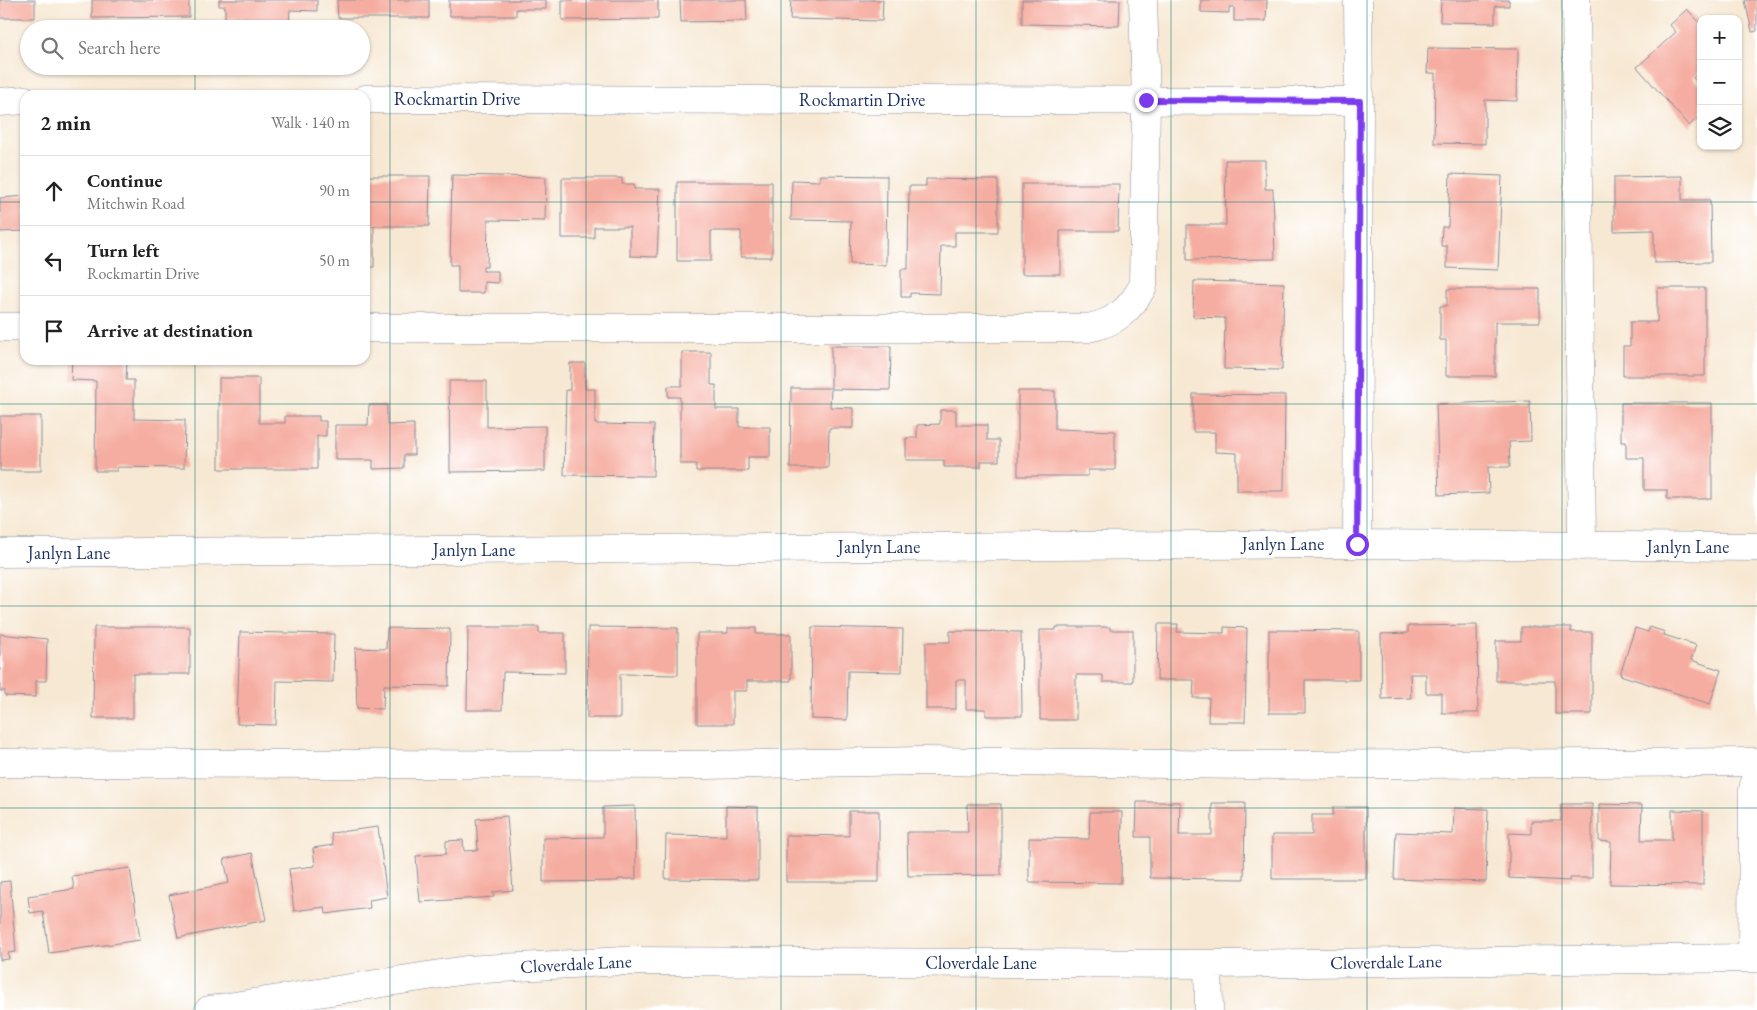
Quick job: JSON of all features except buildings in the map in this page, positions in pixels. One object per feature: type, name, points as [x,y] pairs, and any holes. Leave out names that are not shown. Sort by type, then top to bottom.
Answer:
[{"type":"street","points":[[370,328],[1088,328],[1104,325],[1121,316],[1134,302],[1143,286],[1146,100],[1143,0]]},
{"type":"street","points":[[1357,544],[1360,101],[1358,0]]},
{"type":"street","points":[[1576,0],[1582,546]]},
{"type":"street","name":"Rockmartin Drive","points":[[370,99],[1360,101]]},
{"type":"street","points":[[0,102],[20,100]]},
{"type":"street","points":[[0,327],[20,327]]},
{"type":"street","name":"Janlyn Lane","points":[[0,553],[1357,544],[1757,547]]},
{"type":"street","points":[[0,762],[706,764],[922,761],[1269,764],[1757,762]]},
{"type":"street","points":[[1755,958],[1753,790],[1757,768]]},
{"type":"street","name":"Cloverdale Lane","points":[[209,1010],[466,970],[623,961],[1208,964],[1755,958]]},
{"type":"street","points":[[1208,964],[1209,1010]]},
{"type":"route","points":[[1146,100],[1360,101],[1357,544]]}]
